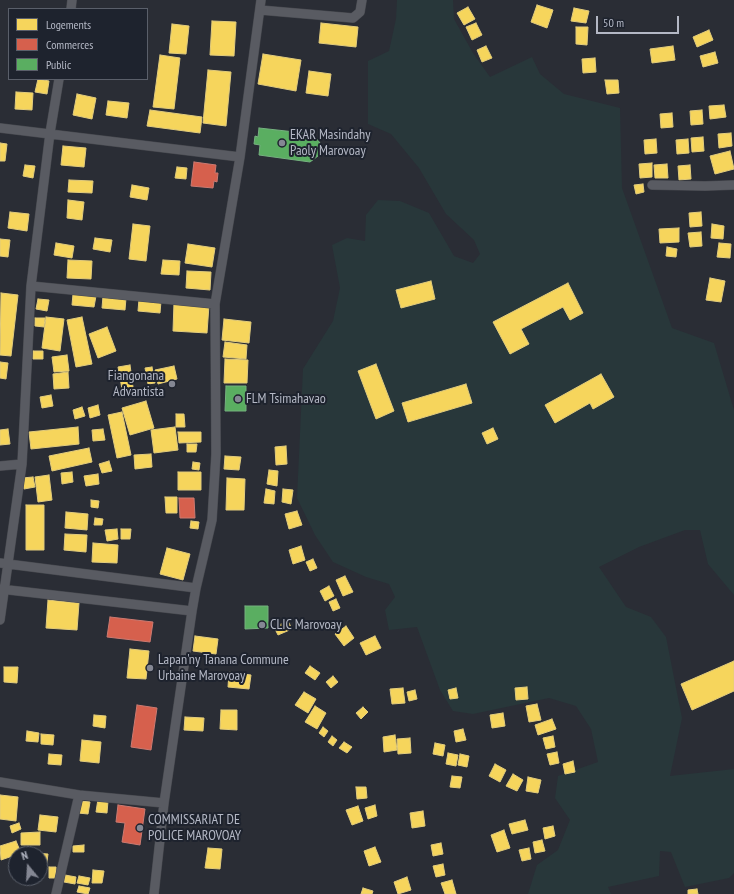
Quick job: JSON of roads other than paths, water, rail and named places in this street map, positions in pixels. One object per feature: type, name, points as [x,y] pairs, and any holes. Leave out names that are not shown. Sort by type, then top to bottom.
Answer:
[{"type":"street","points":[[154,894],[164,803],[192,611],[212,520],[216,454],[215,304],[240,158],[261,0]]},
{"type":"street","points":[[260,10],[353,18],[360,12],[362,0]]},
{"type":"street","points":[[0,620],[4,564],[22,464],[31,286],[50,133],[59,80]]},
{"type":"street","points":[[0,128],[50,133],[240,158]]},
{"type":"street","points":[[652,185],[734,185]]},
{"type":"street","points":[[31,286],[215,304]]},
{"type":"street","points":[[0,466],[22,464]]},
{"type":"street","points":[[4,564],[196,588]]},
{"type":"street","points":[[2,590],[192,611]]},
{"type":"street","points":[[0,782],[79,795],[164,803]]},
{"type":"street","points":[[56,894],[79,795]]},
{"type":"place","name":"EKAR Masindahy Paoly Marovoay","points":[[282,143]]},
{"type":"place","name":"Fiangonana Advantista","points":[[172,384]]},
{"type":"place","name":"FLM Tsimahavao","points":[[238,399]]},
{"type":"place","name":"CLIC Marovoay","points":[[262,625]]},
{"type":"place","name":"Lapan'ny Tanana Commune Urbaine Marovoay","points":[[150,668]]},
{"type":"place","name":"COMMISSARIAT DE POLICE MAROVOAY","points":[[140,828]]}]
